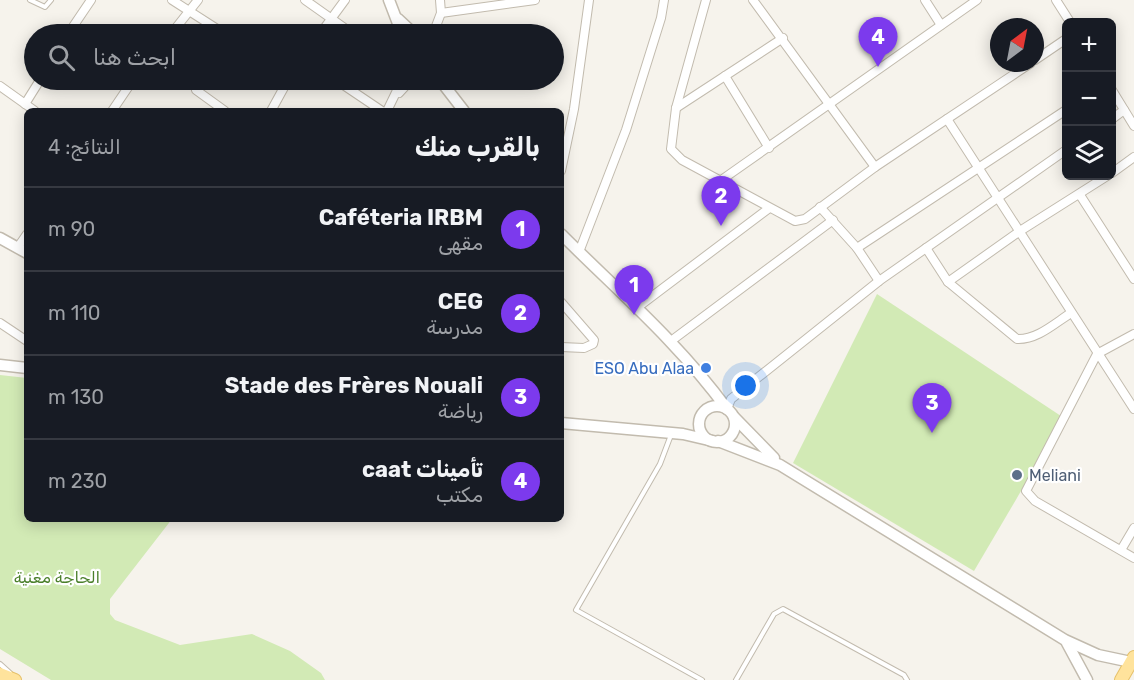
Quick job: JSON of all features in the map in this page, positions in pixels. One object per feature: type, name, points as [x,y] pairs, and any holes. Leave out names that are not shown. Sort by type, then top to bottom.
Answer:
[{"type":"main road","points":[[1121,680],[1133,661]]},
{"type":"main road","points":[[0,674],[16,680]]},
{"type":"street","points":[[76,24],[91,0]]},
{"type":"street","points":[[172,0],[209,24]]},
{"type":"street","points":[[180,24],[198,0]]},
{"type":"street","points":[[305,0],[338,24]]},
{"type":"street","points":[[327,24],[345,0]]},
{"type":"street","points":[[389,0],[399,24]]},
{"type":"street","points":[[436,24],[441,13],[440,0]]},
{"type":"street","points":[[441,13],[535,0]]},
{"type":"street","points":[[564,157],[574,109],[589,0]]},
{"type":"street","points":[[579,252],[626,130],[661,18],[664,0]]},
{"type":"street","points":[[706,0],[676,108],[671,149],[682,159],[768,209],[795,221],[805,219],[874,167],[1016,72]]},
{"type":"street","points":[[753,0],[783,38],[874,167]]},
{"type":"street","points":[[925,0],[941,25]]},
{"type":"street","points":[[1056,0],[1067,18]]},
{"type":"street","points":[[720,181],[973,1]]},
{"type":"street","points":[[396,16],[404,24]]},
{"type":"street","points":[[676,108],[783,38]]},
{"type":"street","points":[[1044,54],[1062,42]]},
{"type":"street","points":[[725,76],[769,148]]},
{"type":"street","points":[[0,86],[31,108]]},
{"type":"street","points":[[25,104],[34,90]]},
{"type":"street","points":[[114,108],[126,90]]},
{"type":"street","points":[[196,90],[221,108]]},
{"type":"street","points":[[274,108],[283,90]]},
{"type":"street","points":[[351,90],[378,108]]},
{"type":"street","points":[[389,108],[398,90]]},
{"type":"street","points":[[394,98],[402,90]]},
{"type":"street","points":[[448,90],[462,108]]},
{"type":"street","points":[[1116,97],[1134,126]]},
{"type":"street","points":[[1116,116],[1124,110]]},
{"type":"street","points":[[857,248],[1062,113]]},
{"type":"street","points":[[947,118],[1134,409]]},
{"type":"street","points":[[564,423],[683,434],[716,441],[732,433],[731,399],[879,281],[1062,153]]},
{"type":"street","points":[[1116,170],[1134,157]]},
{"type":"street","points":[[948,282],[1020,231],[1101,180]]},
{"type":"street","points":[[1080,195],[1134,279]]},
{"type":"street","points":[[820,207],[857,248],[879,281]]},
{"type":"street","points":[[638,307],[768,209]]},
{"type":"street","points":[[671,341],[833,220]]},
{"type":"street","points":[[564,237],[671,341],[705,378],[731,413],[780,465]]},
{"type":"street","points":[[0,238],[22,250]]},
{"type":"street","points":[[926,248],[948,282],[1017,339],[1025,340],[1040,333],[1071,313]]},
{"type":"street","points":[[564,305],[594,340],[593,344],[584,348],[564,346]]},
{"type":"street","points":[[0,323],[24,339]]},
{"type":"street","points":[[1134,334],[1097,354],[1026,491],[1035,501],[1134,558]]},
{"type":"street","points":[[0,365],[24,368]]},
{"type":"street","points":[[683,434],[693,430],[701,418],[708,396],[705,378]]},
{"type":"street","points":[[701,418],[717,406],[731,413]]},
{"type":"street","points":[[701,418],[704,436],[780,465],[1065,640],[1098,655],[1133,661]]},
{"type":"street","points":[[1121,549],[1134,528]]},
{"type":"street","points":[[1065,640],[1076,655],[1087,680]]},
{"type":"lane","points":[[30,0],[45,7],[51,0]]},
{"type":"lane","points":[[671,433],[660,464],[576,610],[645,651],[702,680]]},
{"type":"lane","points":[[736,680],[774,614],[783,609],[904,675],[907,680]]},
{"type":"lane","points":[[0,664],[16,680]]},
{"type":"green space","points":[[877,294],[1064,418],[974,571],[793,463]]},
{"type":"green space","name":"الحاجة مغنية","points":[[0,375],[24,378],[24,522],[170,522],[110,599],[110,614],[115,620],[180,645],[252,634],[290,651],[321,673],[325,680],[51,680],[0,649]]},
{"type":"place","name":"تأمينات caat","points":[[878,67]]},
{"type":"place","name":"CEG","points":[[721,226]]},
{"type":"place","name":"Caféteria IRBM","points":[[634,315]]},
{"type":"place","name":"ESO Abu Alaa","points":[[706,368]]},
{"type":"place","name":"Stade des Frères Nouali","points":[[932,433]]},
{"type":"place","name":"Meliani","points":[[1017,475]]}]
